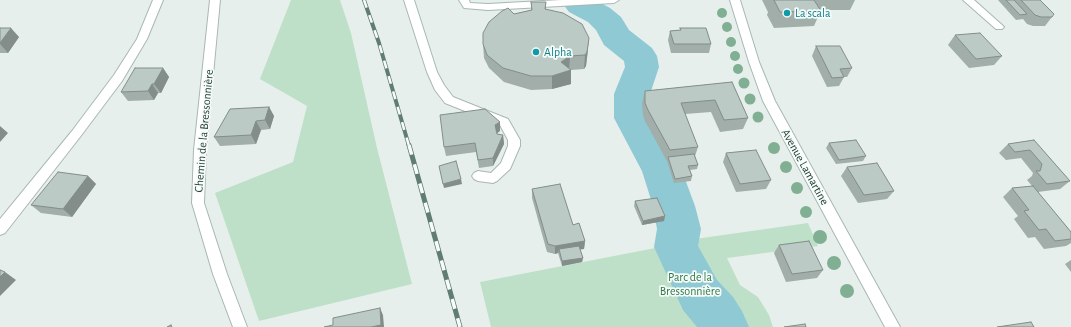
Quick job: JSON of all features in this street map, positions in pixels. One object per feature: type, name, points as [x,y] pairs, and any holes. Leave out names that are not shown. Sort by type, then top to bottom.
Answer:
[{"type":"street","points":[[0,229],[76,134],[118,78],[142,39],[158,0]]},
{"type":"street","name":"Chemin de la Bressonnière","points":[[215,0],[200,150],[198,203],[220,274],[240,327]]},
{"type":"street","points":[[409,0],[432,72],[449,100],[504,122],[514,140],[514,146],[506,166],[493,178],[478,176]]},
{"type":"street","points":[[464,0],[467,6],[488,7],[614,0]]},
{"type":"street","name":"Avenue Lamartine","points":[[735,0],[754,62],[769,101],[893,327]]},
{"type":"street","points":[[968,0],[999,27]]},
{"type":"green space","points":[[291,0],[340,0],[351,33],[377,148],[412,284],[259,321],[215,193],[293,162],[307,106],[260,79]]},
{"type":"green space","name":"Parc de la Bressonnière","points":[[808,223],[818,246],[727,258],[740,285],[758,297],[769,315],[773,327],[491,327],[480,282],[681,243],[681,241]]},
{"type":"building","points":[[774,0],[814,0],[821,11],[780,12]]},
{"type":"building","points":[[1006,0],[1014,0],[1027,14],[1020,15]]},
{"type":"building","points":[[1021,0],[1040,0],[1054,14],[1052,17],[1041,17],[1035,15]]},
{"type":"building","points":[[531,2],[546,2],[545,9],[563,13],[582,24],[589,38],[587,52],[585,55],[570,56],[561,62],[571,70],[552,76],[531,76],[503,68],[487,55],[483,44],[483,33],[489,22],[508,8],[514,14],[532,10]]},
{"type":"building","points":[[0,28],[11,28],[0,43]]},
{"type":"building","points":[[680,28],[706,28],[711,44],[674,44],[670,31],[681,30]]},
{"type":"building","points":[[980,33],[1002,56],[976,59],[955,35]]},
{"type":"building","points":[[816,46],[840,46],[852,68],[840,69],[844,77],[832,78]]},
{"type":"building","points":[[135,68],[163,68],[154,84],[152,84],[148,91],[121,92]]},
{"type":"building","points":[[732,82],[748,118],[724,120],[715,100],[681,103],[698,147],[670,150],[645,103],[645,91]]},
{"type":"building","points":[[269,107],[265,120],[256,121],[251,135],[214,137],[230,109]]},
{"type":"building","points":[[485,109],[500,122],[495,125],[497,134],[503,135],[493,158],[478,160],[475,143],[444,147],[440,115]]},
{"type":"building","points":[[856,140],[866,156],[839,160],[829,143]]},
{"type":"building","points":[[1034,140],[1070,181],[1047,184],[1036,171],[1040,171],[1042,164],[1030,150],[1015,152],[1008,144]]},
{"type":"building","points":[[756,150],[771,180],[740,184],[726,153]]},
{"type":"building","points":[[694,154],[698,165],[688,166],[692,176],[675,179],[668,157]]},
{"type":"building","points":[[456,161],[461,179],[443,184],[439,166]]},
{"type":"building","points":[[877,163],[894,191],[864,195],[847,167]]},
{"type":"building","points":[[58,172],[88,176],[63,209],[31,205]]},
{"type":"building","points":[[560,184],[573,225],[579,223],[585,241],[555,246],[548,244],[532,189]]},
{"type":"building","points":[[1033,186],[1071,232],[1071,239],[1055,241],[1046,229],[1039,230],[1024,211],[1029,210],[1012,188]]},
{"type":"building","points":[[657,198],[665,216],[643,221],[635,201]]},
{"type":"building","points":[[809,241],[823,270],[792,274],[779,245]]},
{"type":"building","points":[[579,246],[583,258],[562,261],[559,249]]},
{"type":"building","points":[[0,270],[5,272],[0,277]]},
{"type":"building","points":[[380,308],[381,325],[371,327],[324,327],[333,325],[333,318]]},
{"type":"building","points":[[1031,322],[1034,327],[997,327]]},
{"type":"building","points":[[805,324],[806,327],[784,327]]},
{"type":"waterway","points":[[576,0],[580,5],[599,15],[609,24],[616,37],[640,56],[642,67],[632,94],[633,118],[662,171],[674,206],[679,229],[676,247],[700,295],[716,313],[725,327]]},
{"type":"railway","points":[[364,0],[379,43],[409,146]]},
{"type":"railway","points":[[409,145],[460,327]]},
{"type":"place","name":"La scala","points":[[787,13]]},
{"type":"place","name":"Alpha","points":[[536,52]]}]
